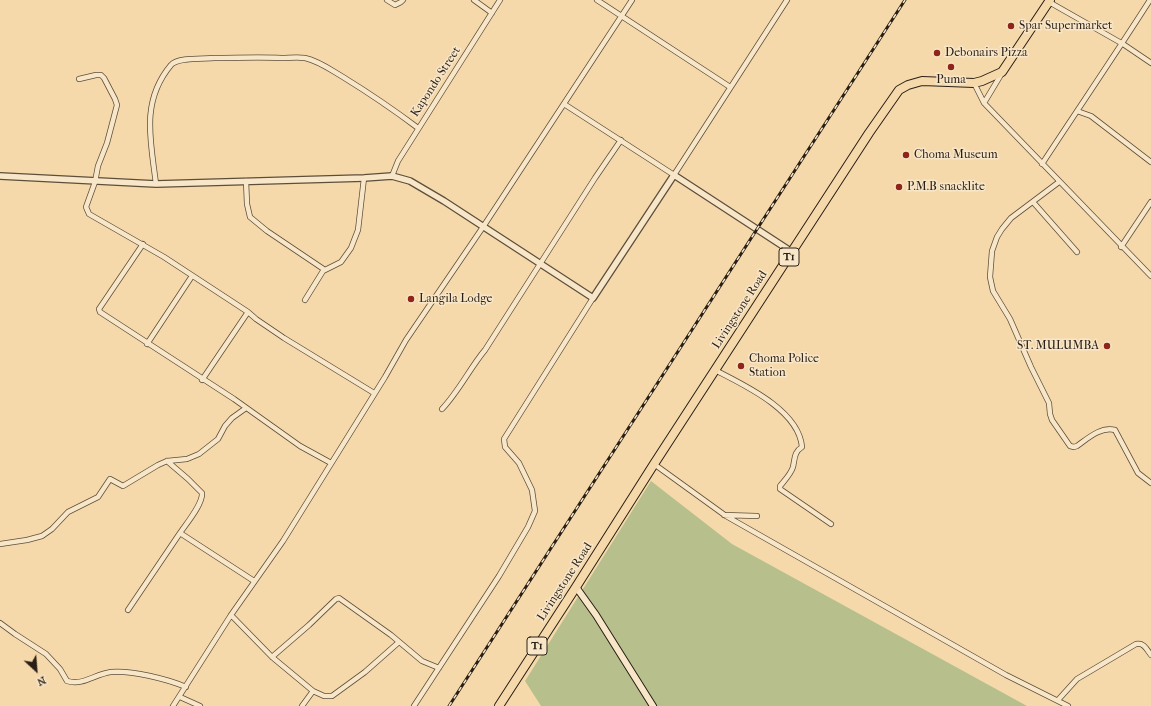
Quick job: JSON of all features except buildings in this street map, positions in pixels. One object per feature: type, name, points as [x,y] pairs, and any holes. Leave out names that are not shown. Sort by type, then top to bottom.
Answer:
[{"type":"highway","points":[[1002,72],[1049,1]]},
{"type":"highway","name":"Livingstone Road","points":[[498,706],[869,133],[899,90],[908,85],[922,81],[974,83],[1002,72]]},
{"type":"main road","points":[[576,587],[596,615],[653,706]]},
{"type":"street","points":[[386,0],[395,4],[403,0]]},
{"type":"street","points":[[474,0],[492,13]]},
{"type":"street","name":"Kapondo Street","points":[[392,176],[398,161],[418,128],[500,0]]},
{"type":"street","points":[[597,0],[730,87]]},
{"type":"street","points":[[173,706],[231,615],[283,541],[406,340],[483,227],[632,0]]},
{"type":"street","points":[[414,706],[499,576],[528,527],[535,511],[532,490],[519,463],[505,447],[504,439],[593,298],[787,0]]},
{"type":"street","points":[[1042,164],[1123,44],[1150,0]]},
{"type":"street","points":[[1049,1],[1123,44],[1151,63]]},
{"type":"street","points":[[156,184],[150,134],[150,109],[153,96],[159,84],[171,64],[175,62],[193,59],[305,58],[320,63],[418,128]]},
{"type":"street","points":[[984,104],[1002,72]]},
{"type":"street","points":[[79,79],[92,75],[101,75],[107,81],[116,102],[115,114],[111,129],[86,207],[88,213],[143,244],[248,312],[284,338],[374,393]]},
{"type":"street","points":[[974,83],[984,104],[1151,276]]},
{"type":"street","points":[[564,104],[622,140],[792,252]]},
{"type":"street","points":[[1077,111],[1091,116],[1151,162]]},
{"type":"street","points":[[442,408],[449,402],[485,350],[595,178],[622,140]]},
{"type":"street","points":[[0,176],[156,184],[392,176],[410,181],[444,201],[593,298]]},
{"type":"street","points":[[305,300],[325,270],[341,262],[351,248],[358,230],[364,178]]},
{"type":"street","points":[[246,181],[247,204],[250,217],[267,231],[325,270]]},
{"type":"street","points":[[1059,182],[1007,223],[997,238],[992,251],[990,265],[990,277],[993,291],[1010,319],[1031,368],[1049,403],[1050,414],[1054,423],[1070,446],[1077,446],[1098,432],[1107,429],[1115,430],[1138,473],[1151,483]]},
{"type":"street","points":[[1033,202],[1077,252]]},
{"type":"street","points":[[1122,247],[1151,202]]},
{"type":"street","points":[[143,244],[99,311],[246,408],[300,446],[331,463]]},
{"type":"street","points":[[147,344],[192,276]]},
{"type":"street","points":[[202,380],[248,312]]},
{"type":"street","points":[[715,370],[753,390],[771,402],[793,423],[802,441],[802,447],[798,449],[793,458],[793,467],[780,486],[780,489],[831,524]]},
{"type":"street","points":[[0,544],[42,536],[52,529],[68,512],[98,497],[110,479],[123,486],[167,461],[187,459],[199,454],[218,439],[225,426],[232,418],[246,408]]},
{"type":"street","points":[[128,610],[195,510],[202,496],[202,493],[188,479],[167,461]]},
{"type":"street","points":[[654,464],[724,515],[888,610],[1006,675],[1068,706]]},
{"type":"street","points":[[724,515],[757,516]]},
{"type":"street","points":[[180,533],[254,582]]},
{"type":"street","points":[[272,657],[336,599],[339,598],[392,635],[422,661],[439,668]]},
{"type":"street","points":[[231,615],[272,657],[313,691],[324,696],[332,696],[365,672],[399,642]]},
{"type":"street","points":[[0,622],[15,634],[46,654],[60,669],[66,681],[82,682],[110,672],[130,673],[172,681],[186,686]]},
{"type":"street","points":[[1058,700],[1077,679],[1136,644],[1140,643],[1144,645],[1151,655]]},
{"type":"street","points":[[302,706],[313,691]]},
{"type":"street","points":[[180,697],[200,706]]},
{"type":"green space","points":[[651,481],[732,544],[1027,706],[541,706],[525,681]]},
{"type":"railway","points":[[449,706],[905,0]]},
{"type":"place","name":"Spar Supermarket","points":[[1011,26]]},
{"type":"place","name":"Debonairs Pizza","points":[[937,53]]},
{"type":"place","name":"Puma","points":[[951,67]]},
{"type":"place","name":"Choma Museum","points":[[906,155]]},
{"type":"place","name":"P.M.B snacklite","points":[[899,187]]},
{"type":"place","name":"Langila Lodge","points":[[411,299]]},
{"type":"place","name":"ST. MULUMBA","points":[[1107,346]]},
{"type":"place","name":"Choma Police Station","points":[[741,366]]}]
